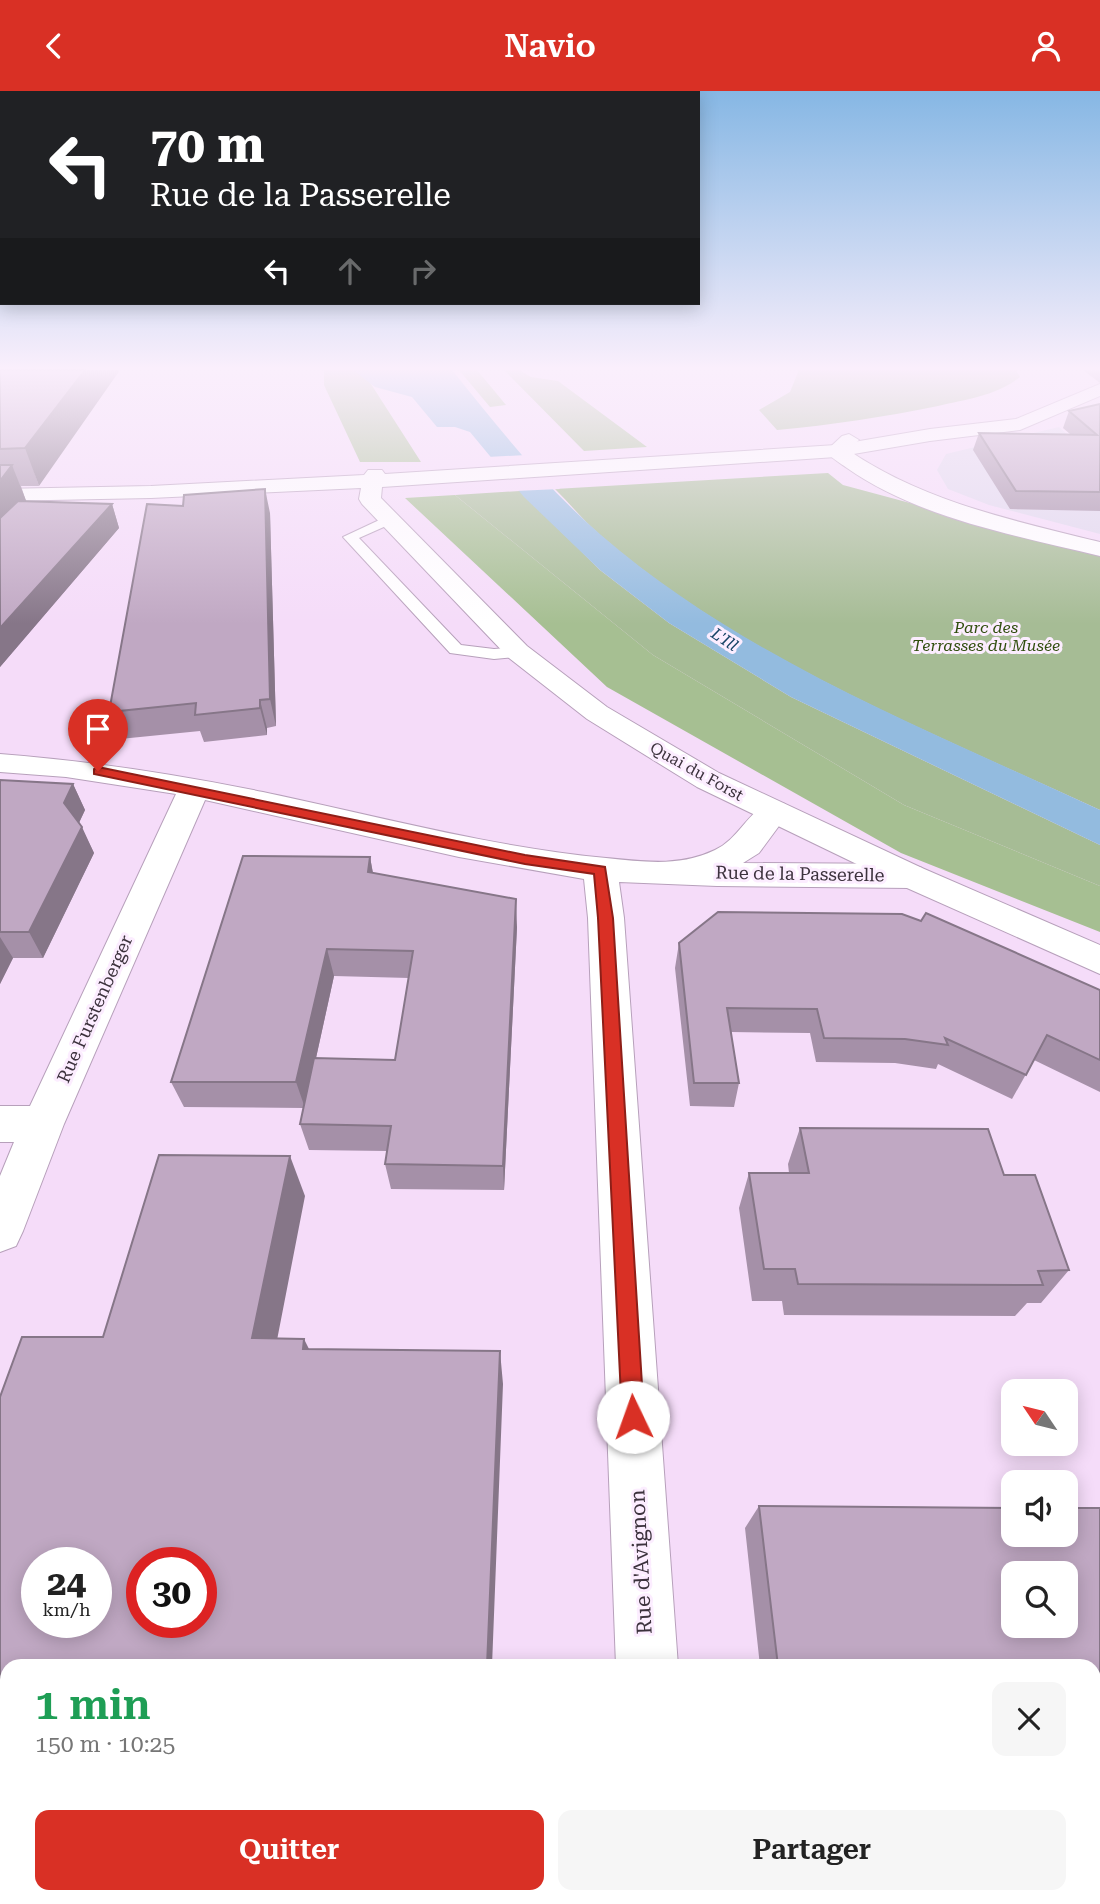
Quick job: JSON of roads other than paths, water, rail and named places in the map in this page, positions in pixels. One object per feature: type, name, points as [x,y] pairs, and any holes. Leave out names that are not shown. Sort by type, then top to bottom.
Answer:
[{"type":"street","points":[[0,495],[209,489],[728,455]]},
{"type":"street","points":[[848,455],[855,466],[894,489],[979,516],[1100,549]]},
{"type":"street","points":[[402,476],[586,468],[656,460]]},
{"type":"street","name":"Quai du Forst","points":[[374,478],[370,499],[518,652],[597,713],[708,780],[910,876],[1100,960]]},
{"type":"street","name":"Rue de la Passerelle","points":[[0,763],[98,771],[525,859],[600,871],[910,876]]},
{"type":"street","name":"Rue Furstenberger","points":[[0,1231],[43,1124],[194,789]]},
{"type":"street","name":"Rue de la Passerelle","points":[[690,873],[729,857],[747,845],[774,811]]},
{"type":"street","name":"Rue d'Avignon","points":[[600,871],[606,918],[647,1659]]},
{"type":"street","points":[[0,1124],[43,1124]]},
{"type":"lane","points":[[390,519],[350,537],[457,649],[494,654],[518,652]]},
{"type":"water","name":"L'Ill","points":[[489,455],[522,455],[601,535],[657,579],[778,656],[905,721],[1100,810],[1100,845],[791,697],[669,623],[600,570],[524,497]]},
{"type":"park label","name":"Parc des Terrasses du Musée","points":[[986,636]]}]
